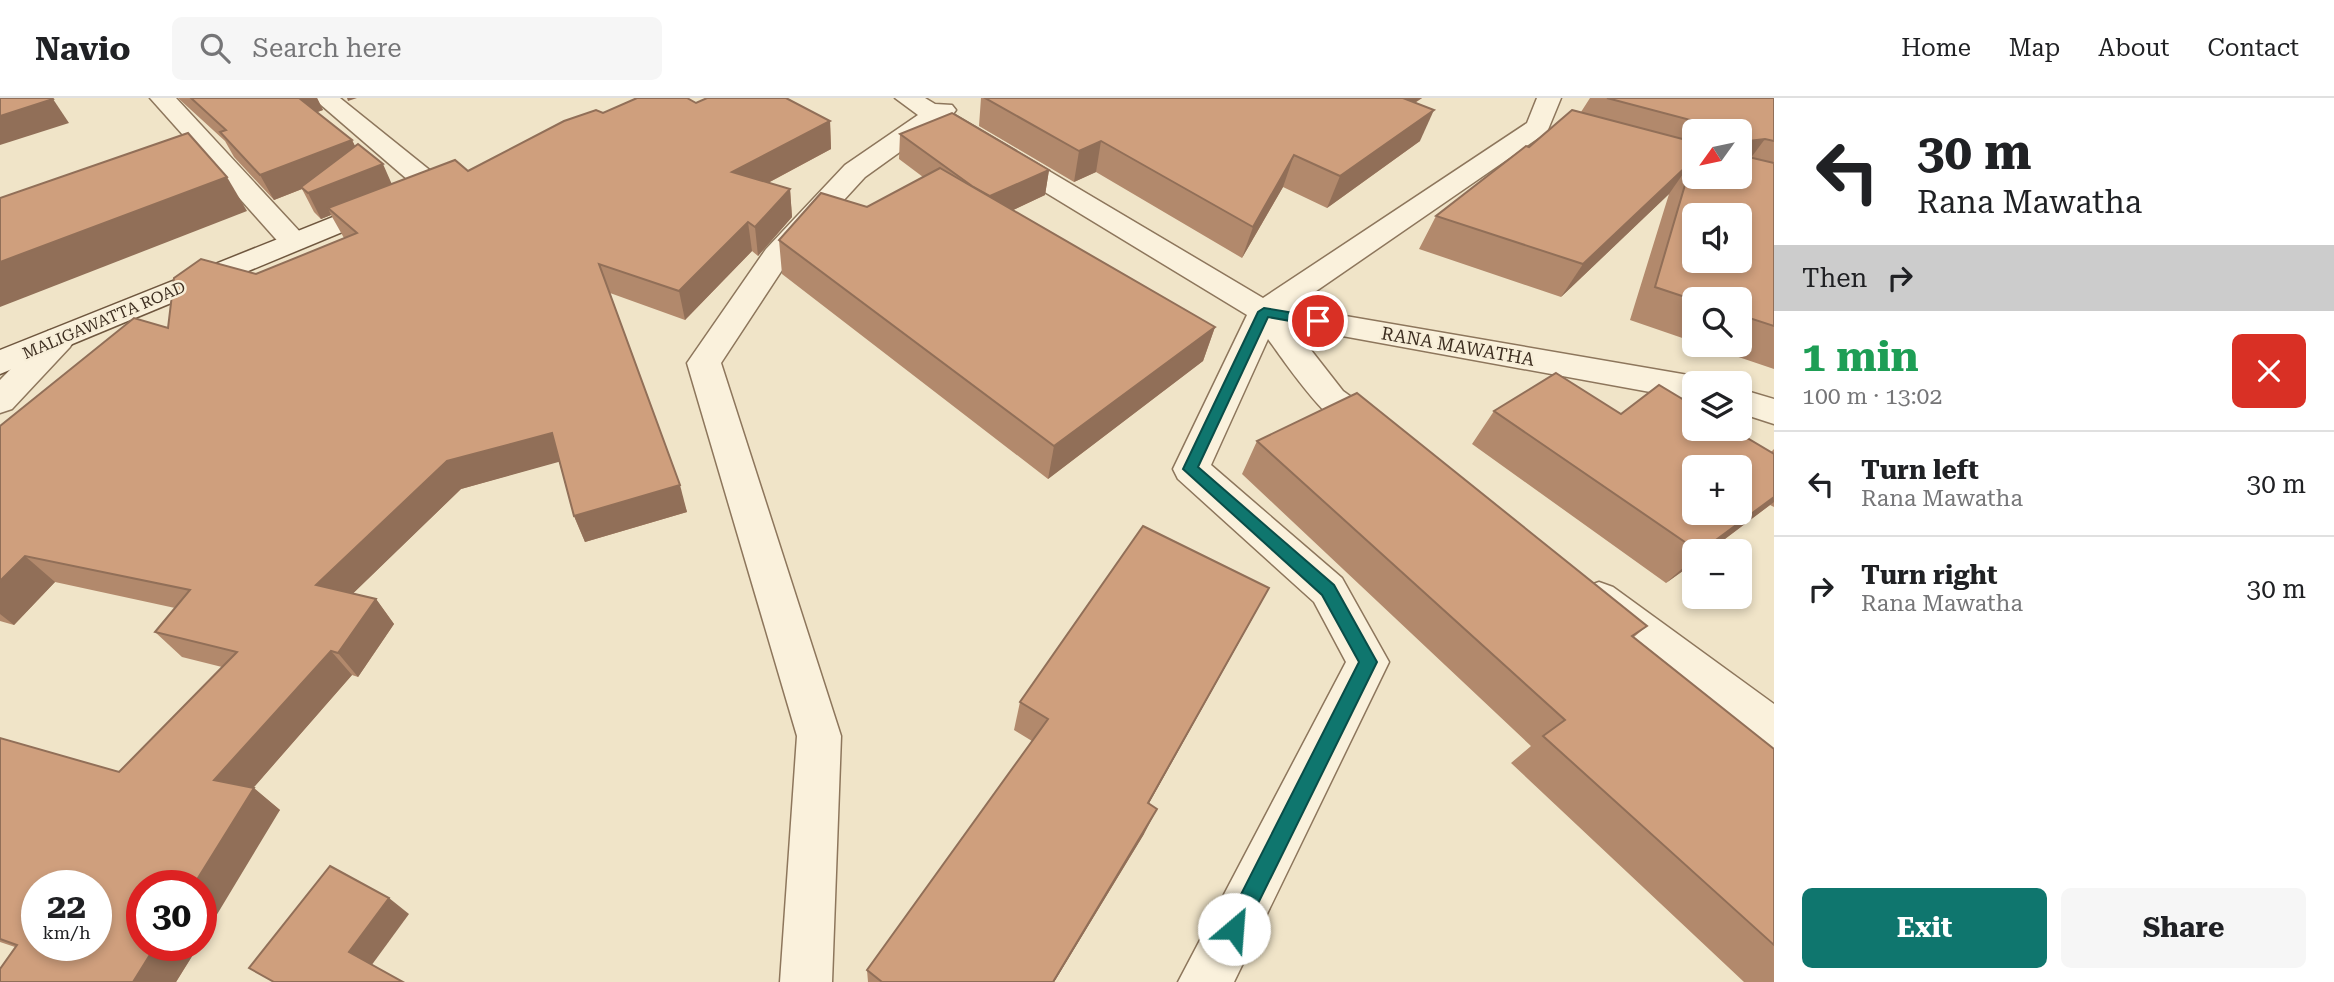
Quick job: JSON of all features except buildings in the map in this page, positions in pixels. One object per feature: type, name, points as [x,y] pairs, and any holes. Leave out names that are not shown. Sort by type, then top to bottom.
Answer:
[{"type":"street","points":[[162,98],[292,240]]},
{"type":"street","name":"MALIGAWATTA ROAD","points":[[0,363],[292,240],[444,181],[325,98]]},
{"type":"street","points":[[1204,982],[1222,953],[1368,662],[1328,590],[1191,469],[1264,312],[1551,130],[1549,98]]},
{"type":"street","points":[[806,982],[819,736],[704,363],[776,255],[855,171],[934,104],[1264,312],[1331,399],[1409,457]]},
{"type":"street","name":"RANA MAWATHA","points":[[1264,312],[1682,386]]},
{"type":"street","points":[[0,401],[59,339]]},
{"type":"street","points":[[1752,405],[1774,412]]},
{"type":"street","points":[[1575,581],[1774,730]]},
{"type":"route","points":[[1234,929],[1368,662],[1328,590],[1191,469],[1191,462],[1264,312],[1318,321]]}]
